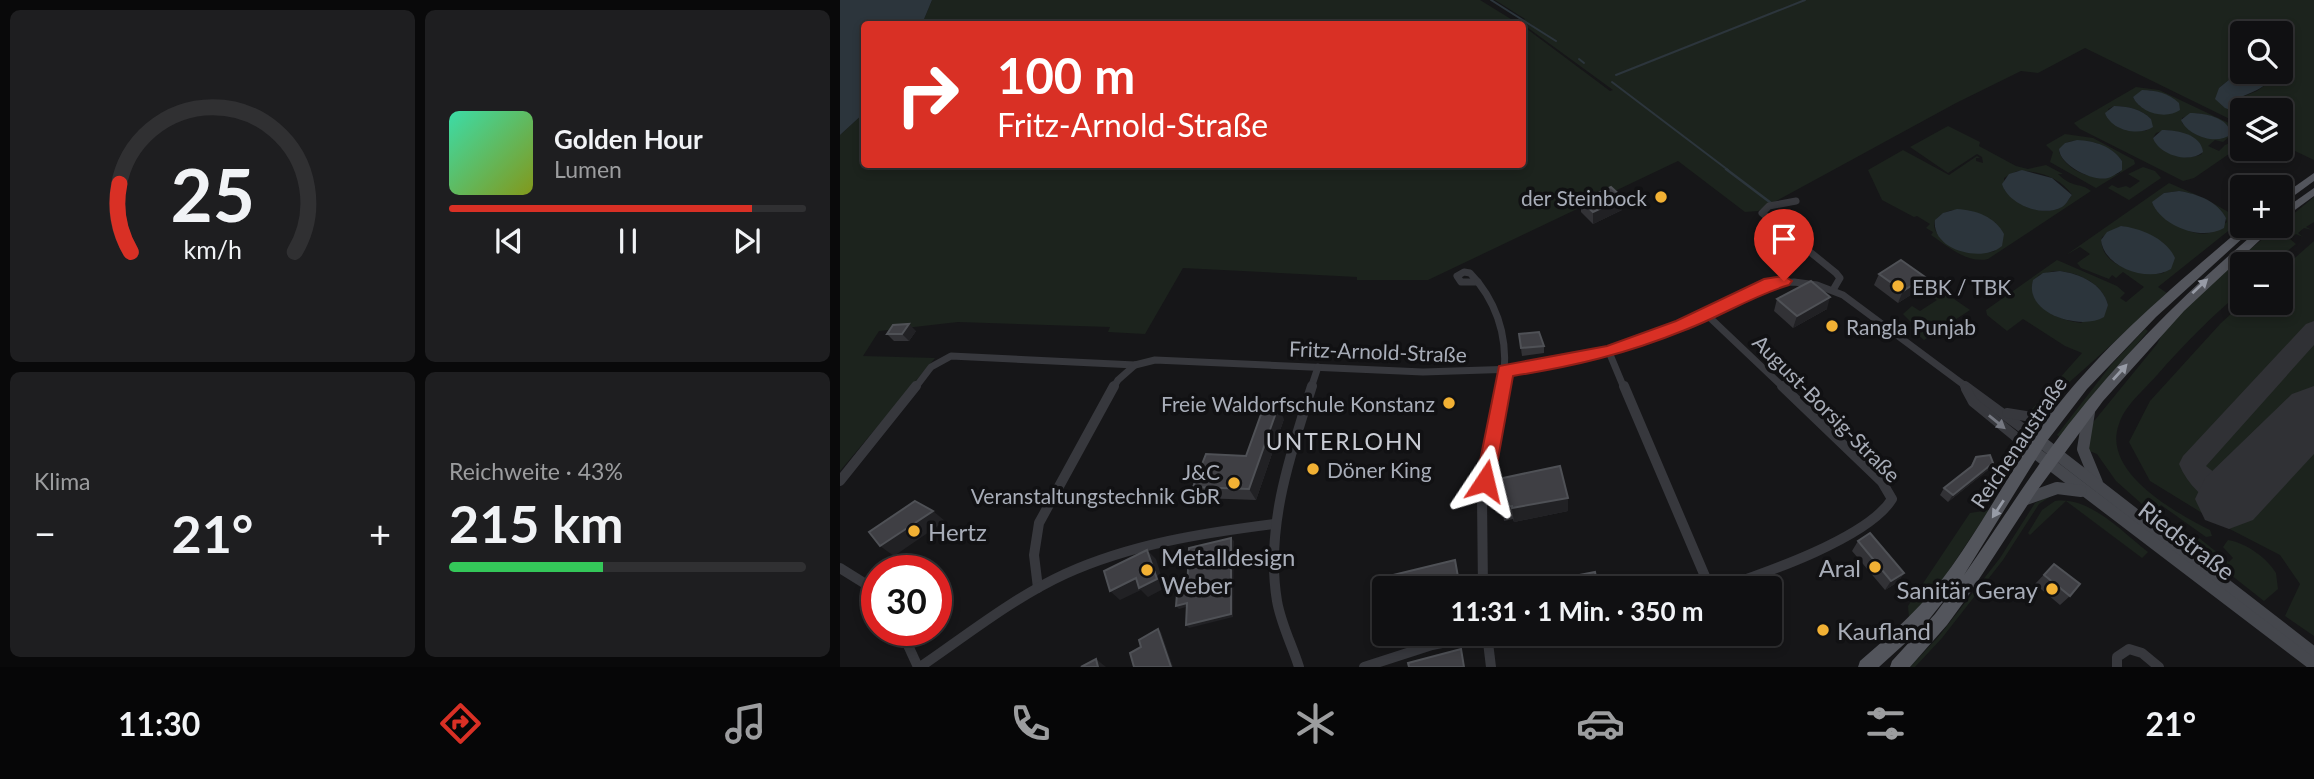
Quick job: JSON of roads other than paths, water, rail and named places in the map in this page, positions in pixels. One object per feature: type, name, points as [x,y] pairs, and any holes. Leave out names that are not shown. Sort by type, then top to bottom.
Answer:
[{"type":"main road","points":[[2293,192],[2314,176]]},
{"type":"main road","points":[[2293,208],[2314,191]]},
{"type":"main road","name":"Reichenaustraße","points":[[1866,667],[1916,622],[1934,601],[1986,528],[2060,412],[2112,352],[2192,275],[2237,238]]},
{"type":"main road","name":"Reichenaustraße","points":[[1898,667],[1961,594],[2051,458],[2090,409],[2167,318],[2256,238]]},
{"type":"street","points":[[1797,201],[1769,206],[1762,213],[1836,273],[1840,278],[1833,290]]},
{"type":"street","name":"Fritz-Arnold-Straße","points":[[840,481],[931,367],[951,356],[1135,365],[1155,360],[1460,373],[1505,370],[1609,352],[1667,331],[1770,283],[1799,281],[1833,290],[1966,389],[1977,393],[2004,412],[2037,446]]},
{"type":"street","points":[[1478,282],[1501,319],[1505,370],[1482,499],[1483,576]]},
{"type":"street","name":"August-Borsig-Straße","points":[[1706,314],[1882,482],[1892,499],[1887,510],[1853,531],[1756,576]]},
{"type":"street","points":[[1609,352],[1705,576]]},
{"type":"street","points":[[1038,589],[1034,555],[1040,523],[1118,380],[1135,365]]},
{"type":"street","points":[[1299,667],[1278,603],[1274,570],[1274,524],[1290,456],[1318,368]]},
{"type":"street","name":"Fritz-Arnold-Straße","points":[[1966,389],[1973,402],[2037,446]]},
{"type":"street","points":[[2023,500],[2057,488],[2095,491],[2081,445],[2090,409]]},
{"type":"street","name":"Fritz-Arnold-Straße","points":[[2004,412],[2038,418],[2054,411],[2060,412]]},
{"type":"street","name":"Riedstraße","points":[[2037,446],[2314,653]]},
{"type":"street","name":"Riedstraße","points":[[2095,491],[2314,665]]},
{"type":"street","points":[[909,646],[919,667],[1038,589],[1113,556],[1216,531],[1274,524]]},
{"type":"street","points":[[840,568],[861,581]]},
{"type":"street","points":[[1364,667],[1429,646]]},
{"type":"street","points":[[1488,646],[1491,667]]},
{"type":"street","points":[[2117,667],[2117,657],[2129,649],[2142,653],[2159,667]]},
{"type":"waterway","points":[[1491,0],[1524,21]]},
{"type":"waterway","points":[[1616,75],[1805,0]]},
{"type":"waterway","points":[[1526,22],[1556,41]]},
{"type":"waterway","points":[[1579,59],[1584,63]]},
{"type":"waterway","points":[[1612,82],[1728,170]]},
{"type":"waterway","points":[[1726,169],[1771,203]]},
{"type":"place","name":"der Steinbock","points":[[1661,197]]},
{"type":"place","name":"EBK / TBK","points":[[1898,286]]},
{"type":"place","name":"Rangla Punjab","points":[[1832,326]]},
{"type":"place","name":"Freie Waldorfschule Konstanz","points":[[1449,403]]},
{"type":"place","name":"Döner King","points":[[1313,469]]},
{"type":"place","name":"J&C Veranstaltungstechnik GbR","points":[[1234,483]]},
{"type":"place","name":"Hertz","points":[[914,531]]},
{"type":"place","name":"Aral","points":[[1875,567]]},
{"type":"place","name":"Metalldesign Weber","points":[[1147,570]]},
{"type":"place","name":"Sanitär Geray","points":[[2052,589]]},
{"type":"place","name":"Kaufland","points":[[1823,630]]},
{"type":"district","name":"UNTERLOHN","points":[[1345,441]]}]
